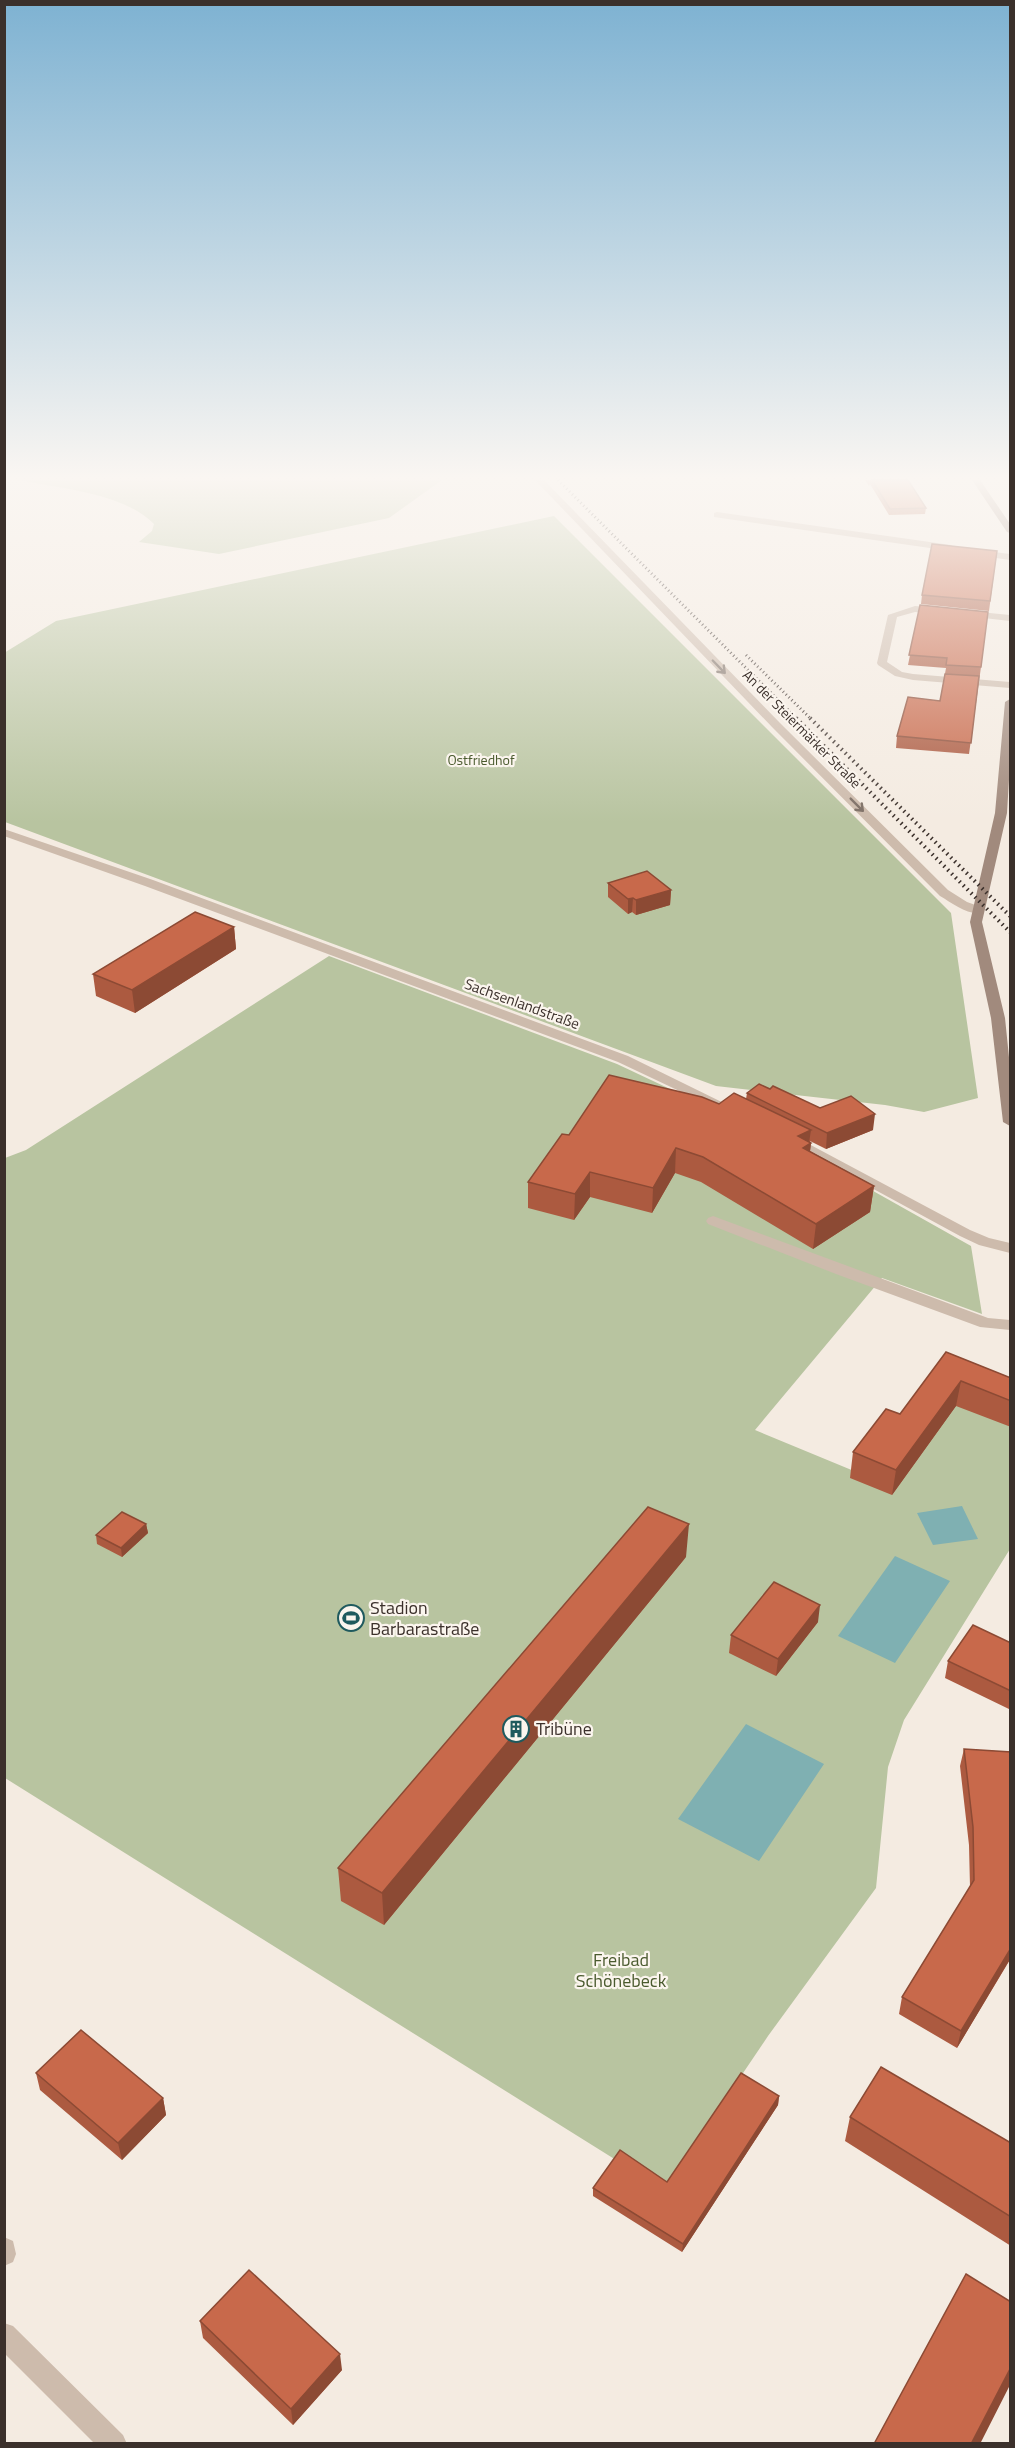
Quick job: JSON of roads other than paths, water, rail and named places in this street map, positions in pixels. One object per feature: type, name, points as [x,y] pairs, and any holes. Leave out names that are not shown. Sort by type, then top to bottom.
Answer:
[{"type":"street","name":"An der Steiermärker Straße","points":[[649,594],[944,893],[963,905],[977,910]]},
{"type":"street","points":[[1011,618],[915,609],[893,615],[882,663],[899,674],[913,677],[1011,685]]},
{"type":"street","points":[[1011,702],[1006,811],[977,910],[978,936],[998,1018],[1011,1122]]},
{"type":"street","name":"Sachsenlandstraße","points":[[4,832],[149,883],[623,1059],[746,1117]]},
{"type":"street","points":[[777,1131],[965,1233],[984,1242],[1011,1248]]},
{"type":"street","points":[[713,1221],[841,1271],[977,1320],[1011,1325]]},
{"type":"street","points":[[4,2249],[4,2254]]},
{"type":"street","points":[[4,2335],[114,2444]]},
{"type":"water","points":[[962,1506],[978,1539],[933,1545],[917,1513]]},
{"type":"water","points":[[895,1556],[950,1581],[895,1663],[838,1636]]},
{"type":"water","points":[[746,1724],[824,1764],[759,1861],[678,1819]]},
{"type":"railway","points":[[672,594],[1010,932]]},
{"type":"railway","points":[[746,655],[811,719]]},
{"type":"railway","points":[[810,718],[1010,916]]},
{"type":"place","name":"Stadion Barbarastraße","points":[[351,1618]]},
{"type":"place","name":"Tribüne","points":[[516,1729]]},
{"type":"park label","name":"Ostfriedhof","points":[[481,760]]},
{"type":"park label","name":"Freibad Schönebeck","points":[[621,1970]]}]
